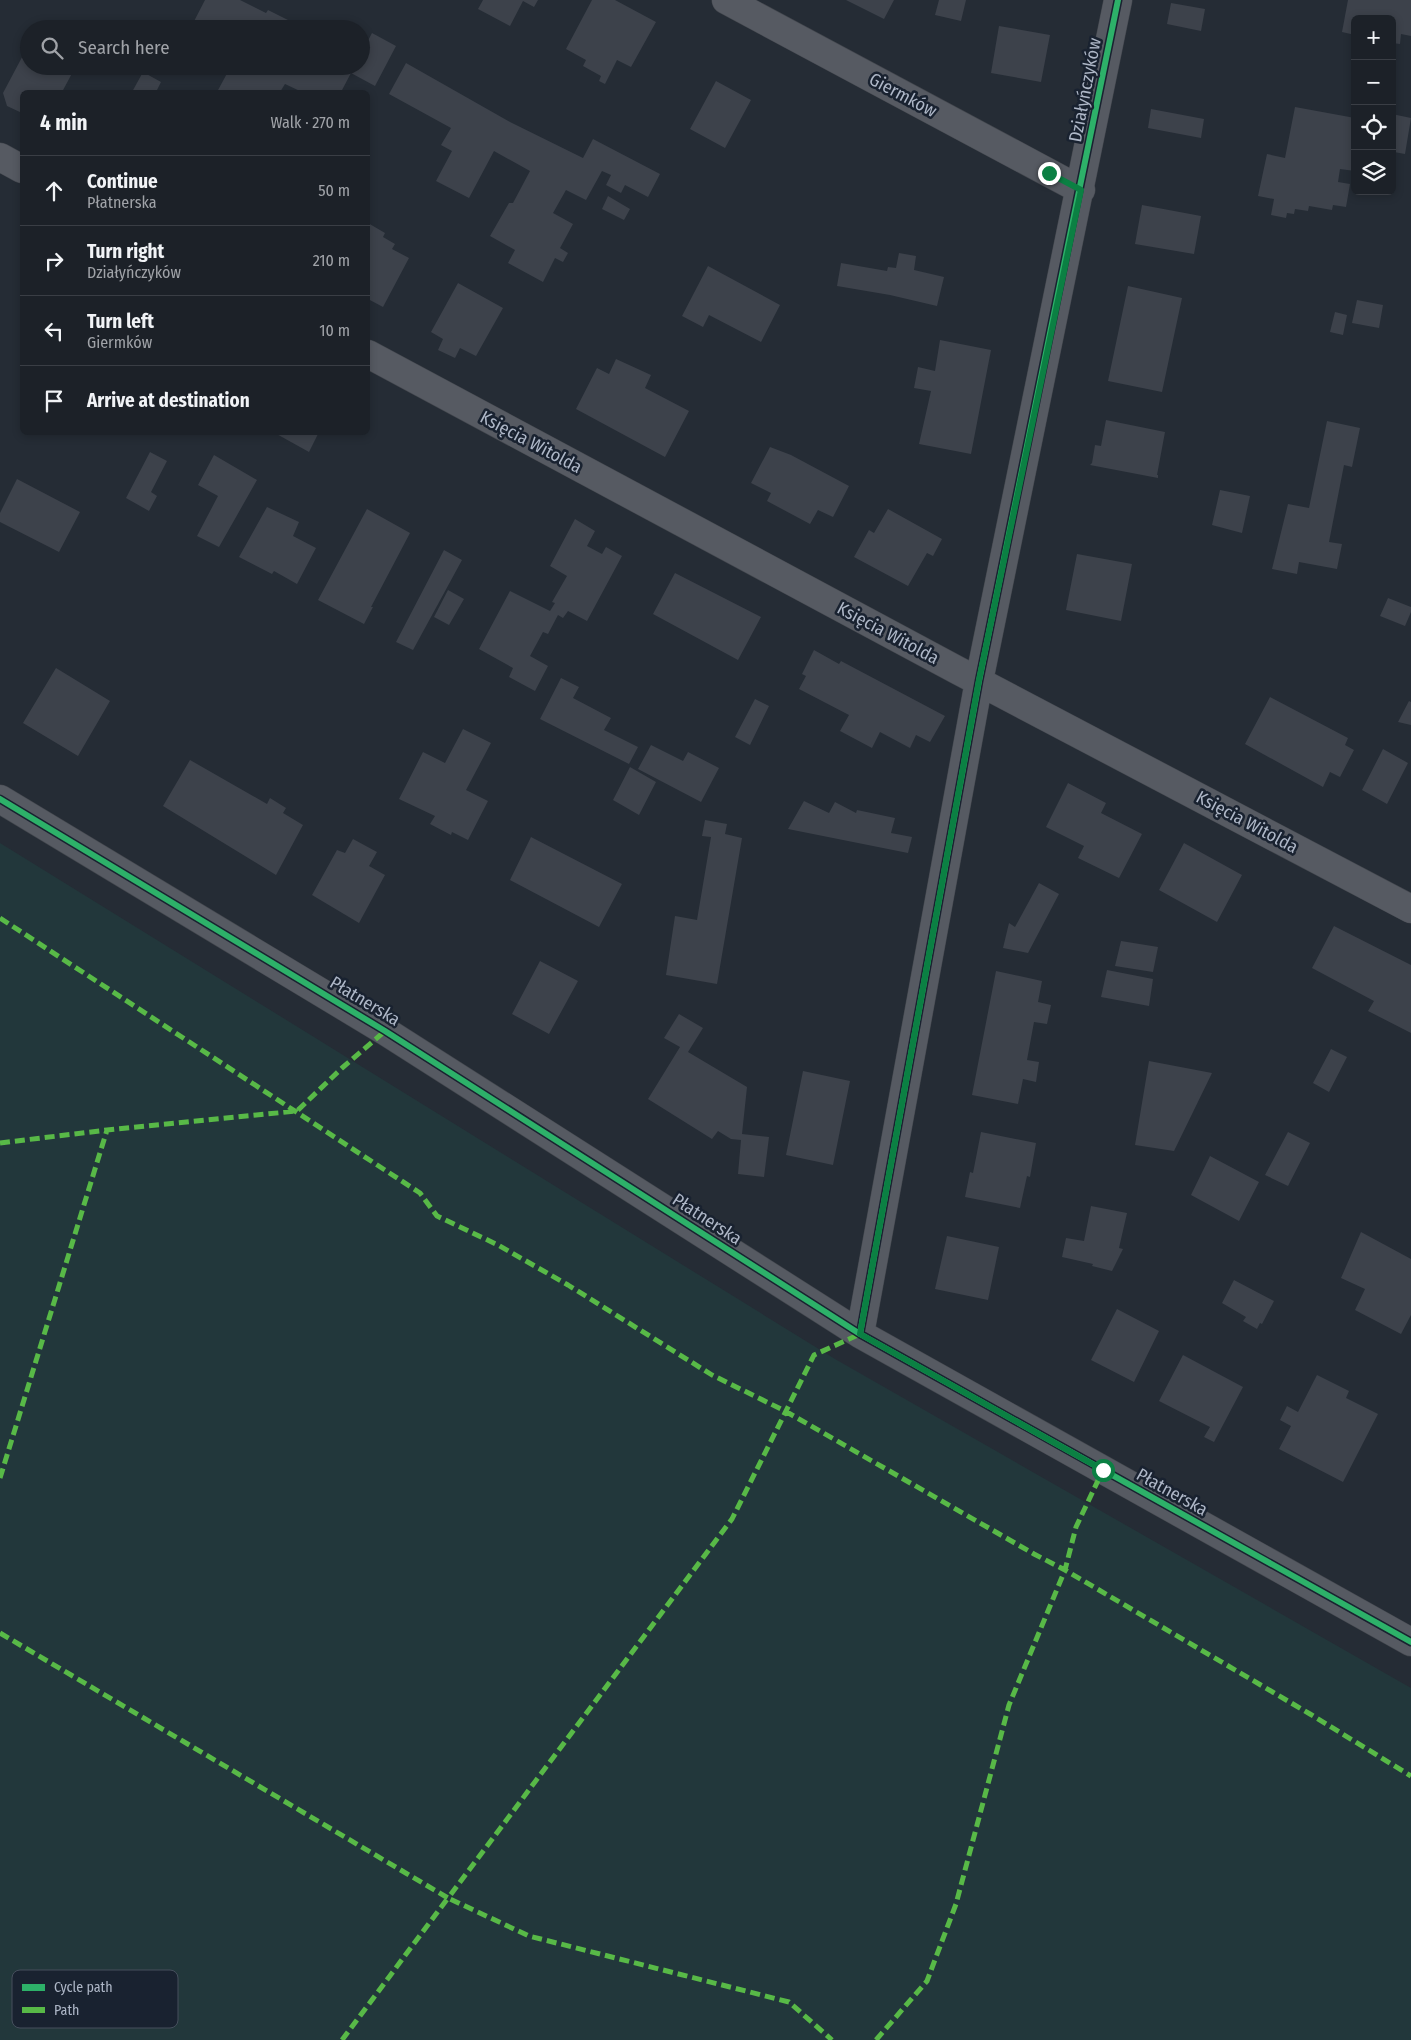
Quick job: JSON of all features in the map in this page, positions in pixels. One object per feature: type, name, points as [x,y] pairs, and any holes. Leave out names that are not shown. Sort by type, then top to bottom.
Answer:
[{"type":"street","name":"Giermków","points":[[726,0],[1081,190]]},
{"type":"street","name":"Działyńczyków","points":[[860,1334],[979,680],[1081,190],[1118,0]]},
{"type":"street","points":[[0,157],[20,168]]},
{"type":"street","name":"Księcia Witolda","points":[[370,355],[939,661],[979,680],[1411,909]]},
{"type":"street","name":"Płatnerska","points":[[0,799],[385,1031],[860,1334],[1411,1642]]},
{"type":"green space","points":[[0,843],[835,1359],[1411,1688],[1411,2040],[0,2040]]},
{"type":"building","points":[[205,0],[240,0],[266,13],[268,10],[288,20],[195,20]]},
{"type":"building","points":[[483,0],[538,0],[534,7],[523,1],[510,26],[478,9]]},
{"type":"building","points":[[592,0],[615,0],[656,22],[631,67],[617,60],[605,84],[599,81],[601,76],[583,66],[586,60],[566,49]]},
{"type":"building","points":[[846,0],[894,0],[884,19]]},
{"type":"building","points":[[939,0],[966,0],[961,21],[935,15]]},
{"type":"building","points":[[1348,0],[1411,0],[1411,36],[1401,34],[1400,44],[1396,44],[1396,15],[1351,15],[1351,34],[1342,32]]},
{"type":"building","points":[[1171,3],[1205,9],[1201,31],[1167,24]]},
{"type":"building","points":[[999,26],[1050,35],[1041,82],[991,73]]},
{"type":"building","points":[[372,33],[396,46],[375,86],[355,75],[370,75],[370,37]]},
{"type":"building","points":[[20,61],[20,75],[71,75],[63,90],[20,90],[20,112],[7,106],[3,93]]},
{"type":"building","points":[[406,63],[510,122],[583,158],[593,139],[660,174],[648,197],[625,185],[621,193],[606,185],[611,175],[602,171],[586,200],[566,190],[553,213],[573,224],[560,248],[568,253],[563,262],[555,258],[543,282],[508,263],[515,250],[490,236],[509,203],[513,203],[530,171],[494,151],[469,198],[436,181],[452,151],[441,145],[451,128],[389,94]]},
{"type":"building","points":[[141,75],[148,75],[161,82],[157,90],[133,90]]},
{"type":"building","points":[[226,75],[350,75],[342,90],[298,90],[285,84],[281,90],[218,90]]},
{"type":"building","points":[[716,81],[751,100],[725,148],[690,129]]},
{"type":"building","points":[[1295,107],[1351,117],[1351,170],[1340,169],[1338,182],[1350,184],[1346,207],[1333,205],[1332,210],[1309,206],[1308,211],[1295,209],[1294,214],[1287,213],[1286,218],[1271,215],[1274,199],[1258,196],[1267,154],[1285,158]]},
{"type":"building","points":[[1151,109],[1204,119],[1201,138],[1148,128]]},
{"type":"building","points":[[1396,115],[1411,118],[1405,154],[1396,152]]},
{"type":"building","points":[[608,196],[630,209],[624,220],[602,209]]},
{"type":"building","points":[[1142,205],[1201,216],[1194,254],[1135,244]]},
{"type":"building","points":[[370,224],[385,233],[383,237],[395,244],[392,249],[409,258],[383,307],[370,300]]},
{"type":"building","points":[[899,253],[916,256],[914,270],[944,277],[937,306],[890,295],[837,286],[841,263],[887,271],[888,267],[896,268]]},
{"type":"building","points":[[708,266],[780,305],[761,342],[709,315],[703,327],[682,316]]},
{"type":"building","points":[[458,283],[503,308],[476,356],[460,348],[455,358],[438,350],[443,339],[431,332]]},
{"type":"building","points":[[1128,286],[1182,298],[1162,392],[1108,381]]},
{"type":"building","points":[[1357,300],[1383,305],[1379,328],[1352,323]]},
{"type":"building","points":[[1335,312],[1347,315],[1343,335],[1330,332]]},
{"type":"building","points":[[940,340],[991,350],[971,454],[919,444],[931,391],[914,388],[918,367],[935,371]]},
{"type":"building","points":[[616,359],[651,375],[645,388],[689,411],[665,457],[576,409],[597,368],[609,374]]},
{"type":"building","points":[[1106,420],[1165,432],[1158,478],[1090,465],[1095,445],[1101,446]]},
{"type":"building","points":[[1327,421],[1360,428],[1352,467],[1344,465],[1329,542],[1342,544],[1337,569],[1299,562],[1297,574],[1272,569],[1288,504],[1309,508]]},
{"type":"building","points":[[278,435],[318,435],[309,452]]},
{"type":"building","points":[[770,447],[791,455],[849,486],[833,517],[818,510],[810,524],[767,501],[771,493],[751,483]]},
{"type":"building","points":[[150,452],[167,461],[151,492],[157,496],[149,511],[126,498]]},
{"type":"building","points":[[214,455],[257,480],[219,547],[197,536],[218,496],[198,485]]},
{"type":"building","points":[[17,479],[80,512],[59,552],[0,522],[0,513]]},
{"type":"building","points":[[1220,490],[1250,496],[1242,533],[1212,525]]},
{"type":"building","points":[[267,507],[299,522],[293,536],[316,548],[297,584],[274,571],[272,574],[239,557]]},
{"type":"building","points":[[367,509],[410,533],[364,624],[318,600]]},
{"type":"building","points":[[888,509],[942,539],[933,556],[927,553],[908,586],[854,557],[869,530],[874,533]]},
{"type":"building","points":[[575,519],[595,531],[587,546],[602,554],[606,547],[622,556],[587,621],[568,611],[563,618],[558,615],[548,634],[543,632],[530,656],[548,666],[535,691],[509,677],[513,668],[479,649],[510,591],[550,611],[555,603],[552,602],[567,576],[550,566]]},
{"type":"building","points":[[444,550],[462,560],[413,650],[396,642]]},
{"type":"building","points":[[1077,554],[1132,564],[1121,621],[1066,610]]},
{"type":"building","points":[[675,573],[761,617],[738,660],[653,614]]},
{"type":"building","points":[[448,590],[464,599],[449,625],[434,617]]},
{"type":"building","points":[[1388,598],[1411,607],[1411,612],[1405,626],[1380,616]]},
{"type":"building","points":[[814,650],[839,664],[841,661],[945,716],[930,742],[916,735],[910,748],[880,732],[872,748],[840,731],[849,715],[799,689],[806,676],[802,674]]},
{"type":"building","points":[[56,668],[110,701],[78,756],[23,723]]},
{"type":"building","points":[[561,678],[579,687],[573,698],[611,718],[604,730],[638,747],[629,764],[540,719]]},
{"type":"building","points":[[1270,697],[1348,738],[1345,745],[1354,750],[1340,777],[1330,772],[1323,787],[1245,744]]},
{"type":"building","points":[[755,699],[769,706],[750,745],[735,737]]},
{"type":"building","points":[[1409,701],[1411,702],[1411,725],[1398,722]]},
{"type":"building","points":[[463,729],[491,743],[466,790],[488,801],[468,840],[452,832],[451,835],[430,824],[435,816],[399,799],[423,752],[445,763]]},
{"type":"building","points":[[651,745],[683,761],[688,752],[719,768],[701,802],[638,769]]},
{"type":"building","points":[[1383,749],[1408,763],[1387,804],[1362,790]]},
{"type":"building","points":[[190,760],[267,804],[270,798],[286,808],[283,813],[303,825],[276,875],[163,806]]},
{"type":"building","points":[[630,767],[656,782],[639,815],[613,800]]},
{"type":"building","points":[[1068,783],[1106,803],[1101,813],[1142,834],[1119,878],[1078,858],[1084,846],[1046,827]]},
{"type":"building","points":[[804,801],[829,813],[835,802],[856,813],[857,810],[895,818],[891,833],[912,837],[908,853],[788,829]]},
{"type":"building","points":[[705,820],[727,824],[725,834],[742,838],[717,984],[666,975],[675,916],[697,920],[711,837],[702,836]]},
{"type":"building","points":[[531,837],[622,884],[599,927],[510,880]]},
{"type":"building","points":[[353,839],[377,852],[369,866],[385,875],[359,923],[312,895],[337,850],[345,853]]},
{"type":"building","points":[[1184,843],[1242,875],[1217,922],[1159,890]]},
{"type":"building","points":[[1039,883],[1059,894],[1028,953],[1003,948],[1009,923],[1015,927]]},
{"type":"building","points":[[1334,926],[1411,965],[1411,1033],[1368,1011],[1374,1001],[1312,968]]},
{"type":"building","points":[[1121,941],[1158,947],[1153,972],[1115,966]]},
{"type":"building","points":[[540,961],[578,981],[549,1034],[512,1014]]},
{"type":"building","points":[[1107,970],[1153,979],[1149,1006],[1101,997]]},
{"type":"building","points":[[996,971],[1042,981],[1038,1002],[1051,1005],[1047,1024],[1034,1022],[1027,1060],[1039,1062],[1036,1082],[1023,1079],[1018,1104],[972,1095]]},
{"type":"building","points":[[679,1014],[703,1028],[688,1052],[747,1087],[742,1134],[769,1137],[764,1177],[738,1174],[741,1140],[731,1139],[718,1131],[712,1139],[648,1099],[680,1047],[664,1038]]},
{"type":"building","points":[[1331,1049],[1347,1057],[1329,1092],[1313,1083]]},
{"type":"building","points":[[1149,1061],[1212,1073],[1174,1151],[1135,1145]]},
{"type":"building","points":[[803,1071],[850,1081],[833,1165],[786,1155]]},
{"type":"building","points":[[981,1132],[1036,1143],[1030,1177],[1027,1176],[1020,1208],[965,1197],[970,1172],[973,1173]]},
{"type":"building","points":[[1288,1132],[1310,1143],[1288,1186],[1265,1175]]},
{"type":"building","points":[[1210,1156],[1259,1182],[1239,1221],[1191,1195]]},
{"type":"building","points":[[1091,1206],[1127,1213],[1119,1248],[1123,1249],[1112,1271],[1092,1266],[1093,1264],[1062,1257],[1066,1238],[1084,1241]]},
{"type":"building","points":[[1361,1232],[1411,1259],[1411,1315],[1401,1334],[1355,1310],[1365,1289],[1341,1278]]},
{"type":"building","points":[[947,1236],[999,1247],[988,1300],[935,1289]]},
{"type":"building","points":[[1234,1280],[1274,1301],[1262,1324],[1260,1323],[1257,1329],[1243,1321],[1246,1317],[1222,1303]]},
{"type":"building","points":[[1117,1309],[1159,1331],[1134,1382],[1091,1360]]},
{"type":"building","points":[[1183,1355],[1243,1387],[1214,1442],[1204,1437],[1210,1427],[1159,1401]]},
{"type":"building","points":[[1317,1375],[1349,1391],[1346,1398],[1378,1414],[1343,1482],[1279,1449],[1291,1426],[1280,1420],[1287,1406],[1298,1412]]},
{"type":"marked path","points":[[0,918],[420,1193],[437,1216],[498,1245],[568,1285],[712,1375],[785,1411],[1065,1570],[1310,1714],[1411,1776]]},
{"type":"marked path","points":[[0,1143],[297,1111],[342,1068],[385,1031]]},
{"type":"marked path","points":[[0,1478],[107,1130]]},
{"type":"marked path","points":[[0,1633],[448,1898],[732,1519],[814,1355],[860,1334]]},
{"type":"marked path","points":[[876,2040],[927,1981],[956,1904],[1009,1705],[1065,1570],[1076,1527],[1103,1470]]},
{"type":"marked path","points":[[342,2040],[448,1898],[529,1936],[789,2002],[832,2040]]},
{"type":"cycle path","points":[[860,1334],[979,681],[1118,0]]},
{"type":"cycle path","points":[[0,799],[385,1031],[860,1334],[1411,1642]]},
{"type":"route","points":[[1049,173],[1081,190],[979,680],[860,1334],[1103,1470]]}]
